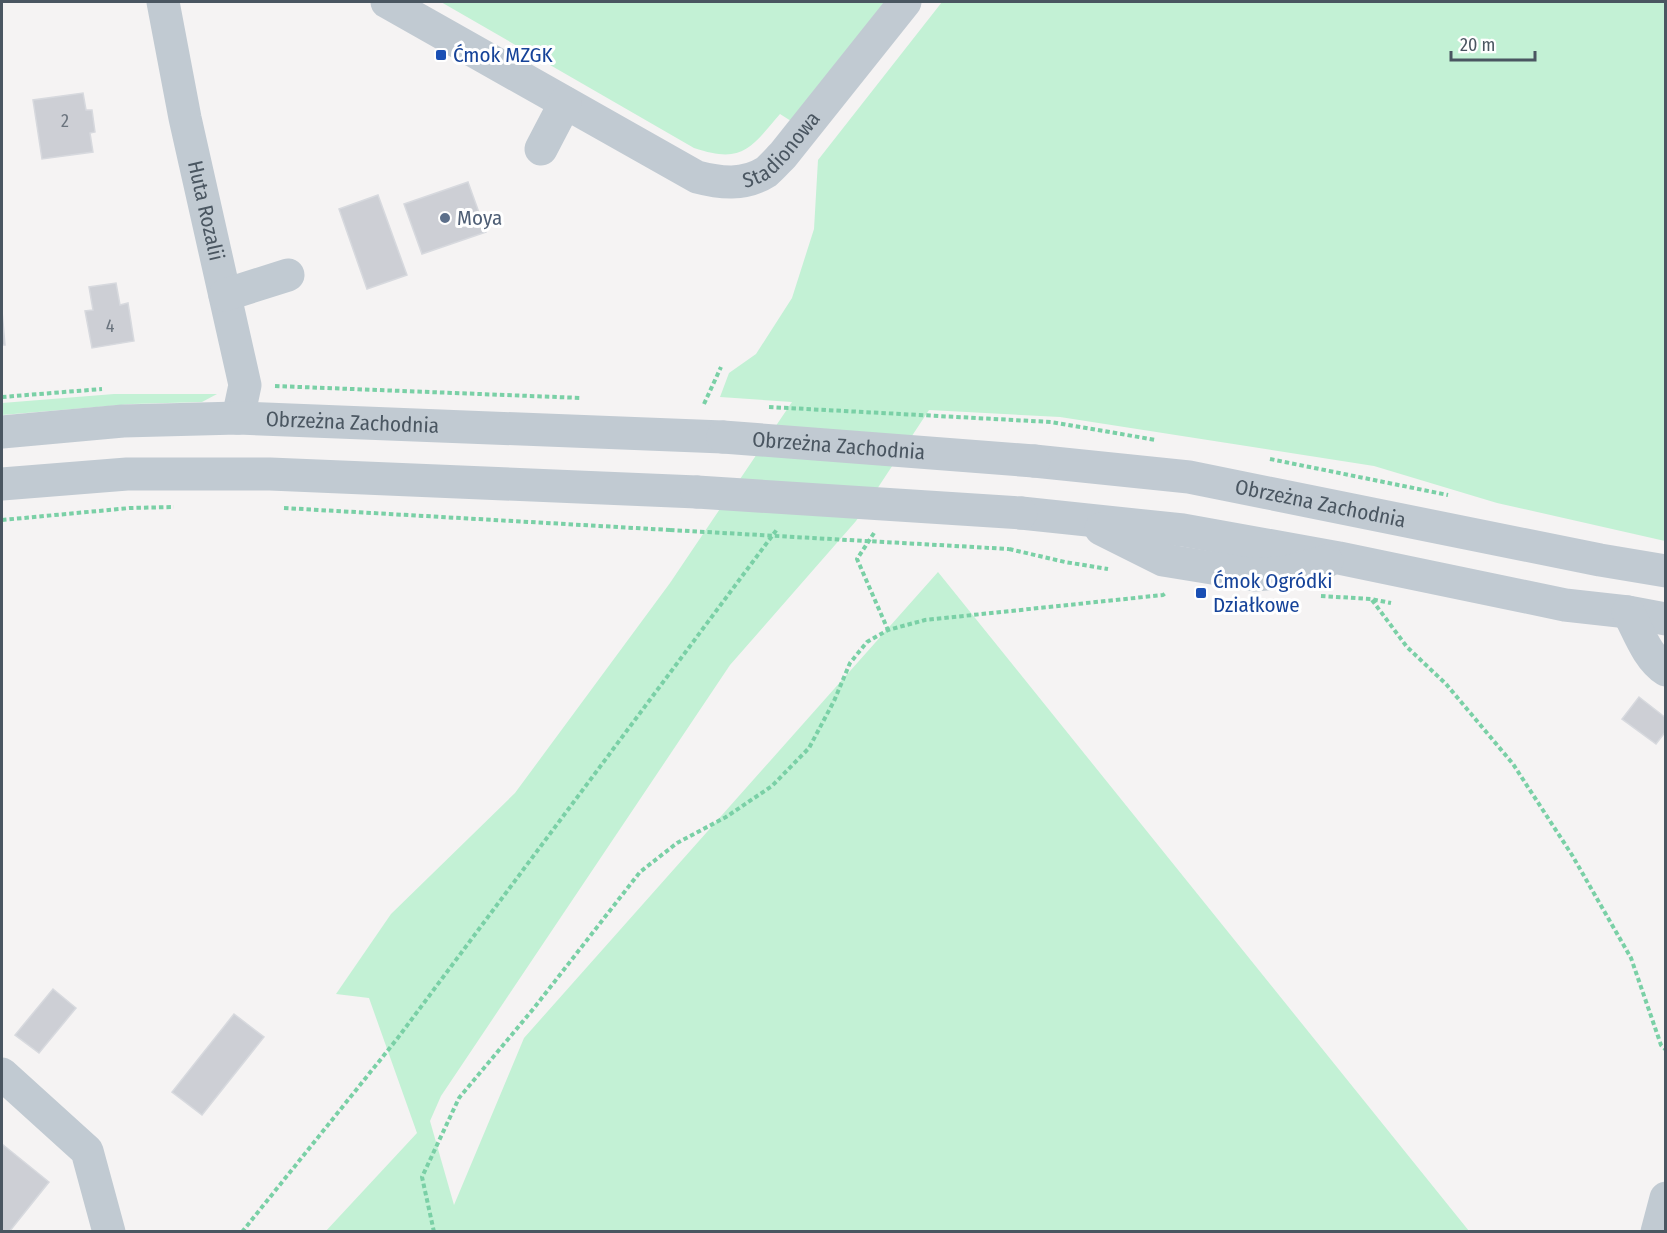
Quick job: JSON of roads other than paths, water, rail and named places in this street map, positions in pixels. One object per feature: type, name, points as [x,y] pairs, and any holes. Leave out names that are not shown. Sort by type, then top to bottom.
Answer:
[{"type":"street","name":"Huta Rozalii","points":[[163,2],[185,118],[245,385],[238,418]]},
{"type":"street","name":"Stadionowa","points":[[387,2],[697,177],[719,183],[741,182],[766,172],[783,155],[905,2]]},
{"type":"street","points":[[541,149],[565,103]]},
{"type":"street","points":[[225,295],[288,274]]},
{"type":"street","name":"Obrzeżna Zachodnia","points":[[2,432],[123,421],[238,418],[723,438],[1034,461],[1189,477],[1665,571]]},
{"type":"street","points":[[2,484],[127,474],[270,474],[697,492],[1021,513],[1183,530],[1340,558],[1565,605],[1628,612],[1665,620]]},
{"type":"street","points":[[1628,612],[1647,649],[1665,670]]},
{"type":"street","points":[[2,1074],[87,1151],[109,1232]]},
{"type":"street","points":[[1657,1232],[1665,1198]]},
{"type":"place","name":"Ćmok MZGK","points":[[441,55]]},
{"type":"place","name":"Moya","points":[[445,218]]},
{"type":"place","name":"Ćmok Ogródki Działkowe","points":[[1201,593]]}]
